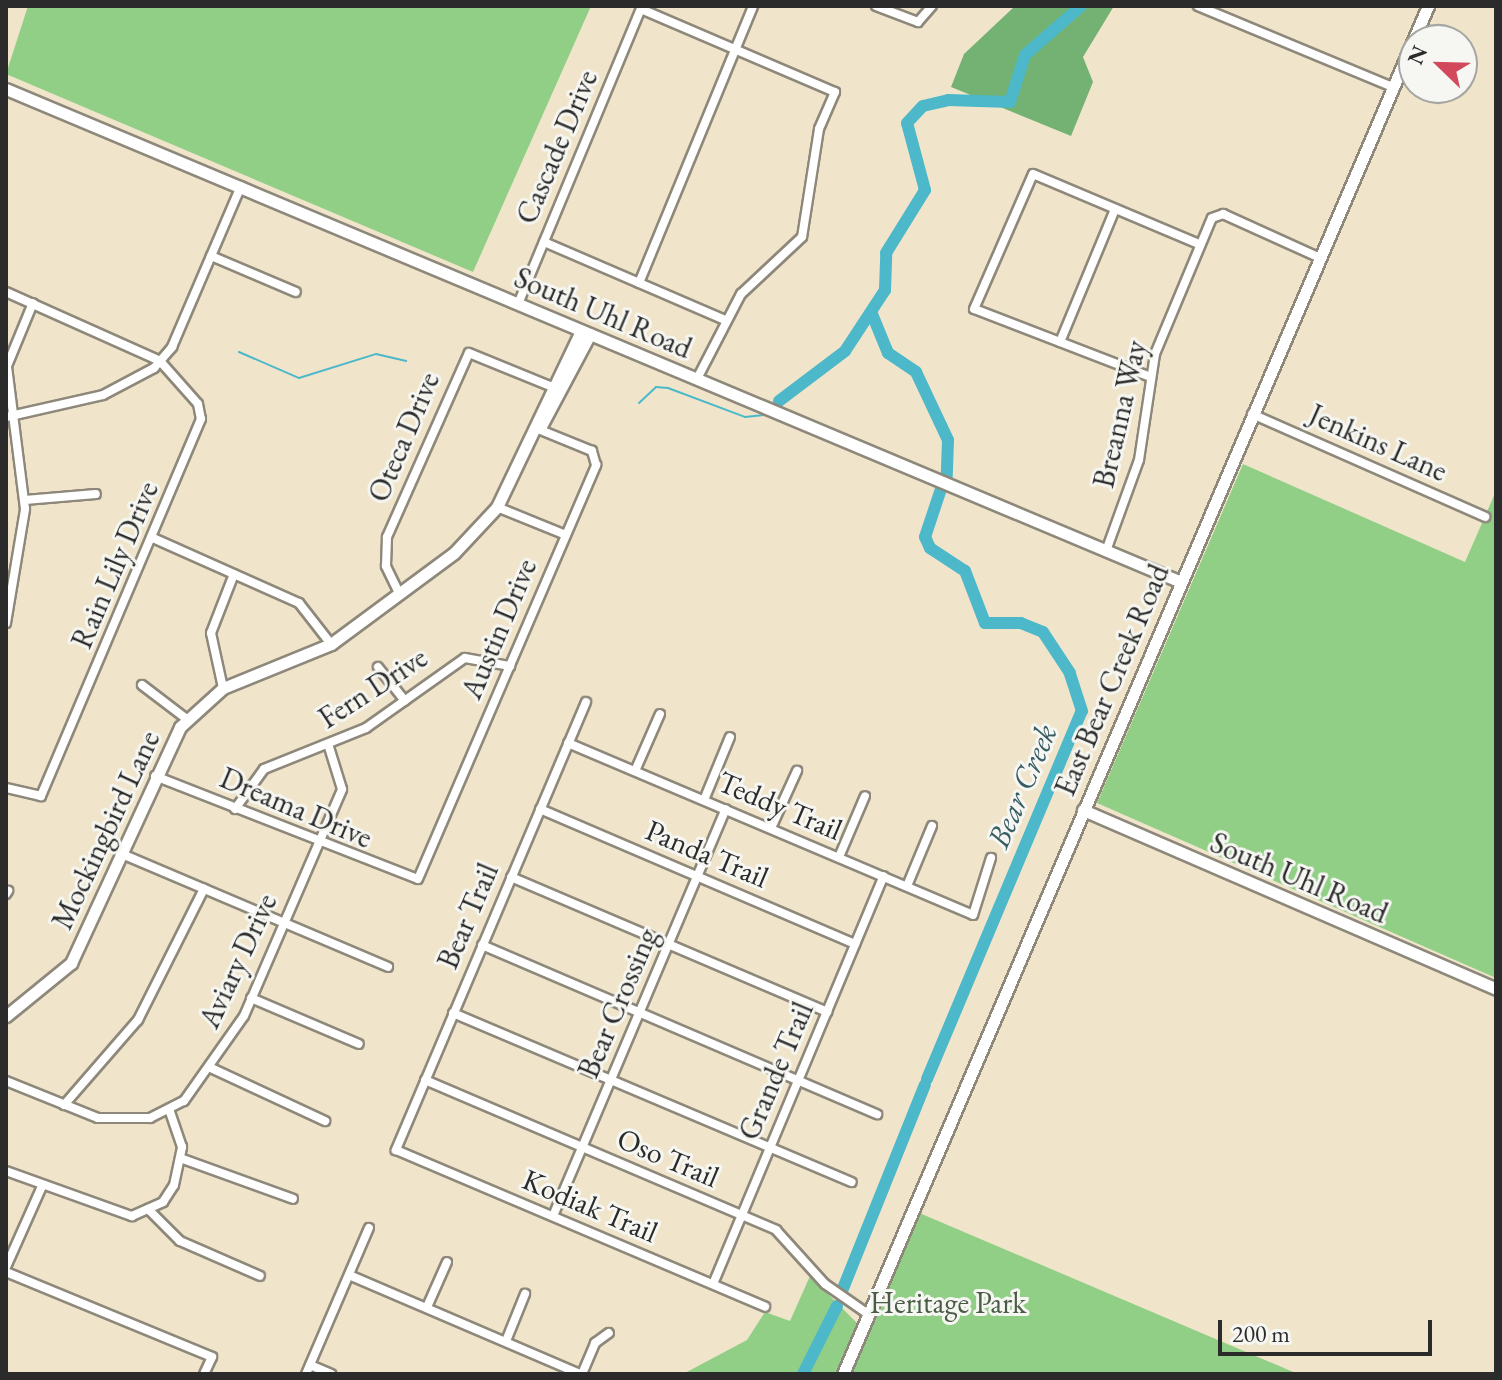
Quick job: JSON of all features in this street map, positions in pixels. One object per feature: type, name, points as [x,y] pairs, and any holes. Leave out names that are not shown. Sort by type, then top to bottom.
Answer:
[{"type":"main road","name":"East Bear Creek Road","points":[[843,1374],[1428,6]]},
{"type":"main road","name":"South Uhl Road","points":[[6,89],[242,185],[1181,582]]},
{"type":"main road","name":"Mockingbird Lane","points":[[6,1016],[71,963],[155,776],[188,720],[223,688],[331,644],[454,553],[497,507],[561,390],[586,332]]},
{"type":"main road","name":"South Uhl Road","points":[[1083,810],[1496,989]]},
{"type":"street","points":[[639,283],[753,6]]},
{"type":"street","points":[[876,6],[927,19],[932,6]]},
{"type":"street","points":[[1198,6],[1393,87]]},
{"type":"street","name":"Cascade Drive","points":[[518,304],[641,9],[735,49]]},
{"type":"street","points":[[697,379],[723,319],[802,237],[819,129],[835,92],[735,49]]},
{"type":"street","points":[[1148,376],[974,309],[1033,174],[1199,244]]},
{"type":"street","points":[[11,416],[135,384],[160,361],[242,185]]},
{"type":"street","points":[[1060,342],[1115,209]]},
{"type":"street","name":"Breanna Way","points":[[1106,551],[1139,460],[1148,376],[1212,218],[1223,214],[1320,258]]},
{"type":"street","points":[[544,242],[723,319]]},
{"type":"street","points":[[211,256],[296,292]]},
{"type":"street","points":[[6,292],[160,361]]},
{"type":"street","points":[[6,623],[25,500],[11,416],[7,366],[33,303]]},
{"type":"street","name":"Oteca Drive","points":[[399,593],[386,566],[387,537],[469,353],[561,390]]},
{"type":"street","name":"Rain Lily Drive","points":[[6,788],[41,796],[201,419],[198,404],[160,361]]},
{"type":"street","name":"Jenkins Lane","points":[[1252,414],[1485,517]]},
{"type":"street","name":"Austin Drive","points":[[418,879],[566,535],[596,457],[538,429]]},
{"type":"street","points":[[25,500],[96,494]]},
{"type":"street","points":[[497,507],[566,535]]},
{"type":"street","points":[[153,538],[299,603],[331,644]]},
{"type":"street","points":[[223,688],[211,633],[234,574]]},
{"type":"street","name":"Fern Drive","points":[[235,809],[264,769],[329,747],[405,701],[465,658],[510,666]]},
{"type":"street","points":[[378,667],[405,701]]},
{"type":"street","points":[[142,685],[188,720]]},
{"type":"street","name":"Bear Trail","points":[[396,1150],[586,702]]},
{"type":"street","points":[[635,771],[660,714]]},
{"type":"street","points":[[704,800],[730,737]]},
{"type":"street","name":"Teddy Trail","points":[[568,743],[973,915],[991,858]]},
{"type":"street","name":"Aviary Drive","points":[[6,1081],[64,1105],[127,1121],[169,1109],[211,1068],[251,998],[342,789],[329,747]]},
{"type":"street","points":[[771,828],[797,771]]},
{"type":"street","name":"Dreama Drive","points":[[155,776],[316,844],[418,879]]},
{"type":"street","points":[[839,857],[865,796]]},
{"type":"street","name":"Panda Trail","points":[[540,809],[855,944]]},
{"type":"street","name":"Bear Crossing","points":[[553,1216],[726,809]]},
{"type":"street","points":[[907,886],[932,826]]},
{"type":"street","points":[[122,854],[388,967]]},
{"type":"street","name":"Grande Trail","points":[[713,1284],[884,876]]},
{"type":"street","points":[[511,877],[827,1012]]},
{"type":"street","points":[[64,1105],[138,1020],[204,889]]},
{"type":"street","points":[[482,945],[877,1114]]},
{"type":"street","points":[[251,998],[359,1044]]},
{"type":"street","points":[[453,1013],[852,1182]]},
{"type":"street","points":[[211,1068],[325,1121]]},
{"type":"street","name":"Oso Trail","points":[[425,1080],[742,1215],[795,1245],[825,1284],[868,1314]]},
{"type":"street","points":[[6,1171],[114,1214],[148,1209],[174,1185],[180,1158],[169,1109]]},
{"type":"street","name":"Kodiak Trail","points":[[396,1150],[765,1307]]},
{"type":"street","points":[[180,1158],[293,1199]]},
{"type":"street","points":[[42,1186],[6,1270],[212,1357],[204,1374]]},
{"type":"street","points":[[148,1209],[180,1241],[260,1276]]},
{"type":"street","points":[[331,1374],[308,1370],[369,1228]]},
{"type":"street","points":[[427,1307],[447,1262]]},
{"type":"street","points":[[349,1275],[581,1374],[595,1343],[609,1333]]},
{"type":"street","points":[[506,1341],[525,1294]]},
{"type":"green space","points":[[28,6],[591,6],[473,272],[6,74]]},
{"type":"green space","points":[[1015,6],[1114,6],[1083,57],[1093,82],[1071,136],[951,87],[964,54]]},
{"type":"green space","points":[[1243,464],[1465,562],[1496,491],[1496,978],[1097,803]]},
{"type":"green space","name":"Heritage Park","points":[[910,1209],[1298,1374],[839,1374]]},
{"type":"green space","points":[[810,1276],[858,1324],[836,1374],[683,1374],[747,1340],[765,1312],[790,1321]]},
{"type":"waterway","name":"Bear Creek","points":[[779,401],[845,351],[885,290],[886,253],[925,190],[907,123],[923,106],[948,100],[1010,102],[1025,55],[1081,6]]},
{"type":"waterway","name":"Bear Creek","points":[[872,314],[888,353],[916,372],[948,440],[947,477]]},
{"type":"waterway","points":[[239,352],[299,378],[376,354],[406,361]]},
{"type":"waterway","points":[[639,403],[656,387],[668,388],[745,417],[764,415]]},
{"type":"waterway","name":"Bear Creek","points":[[927,1079],[1082,711],[1070,673],[1043,632],[1021,623],[985,623],[965,571],[930,548],[925,537],[941,489]]},
{"type":"waterway","name":"Bear Creek","points":[[842,1291],[925,1085]]},
{"type":"waterway","name":"Bear Creek","points":[[803,1374],[837,1306]]}]
